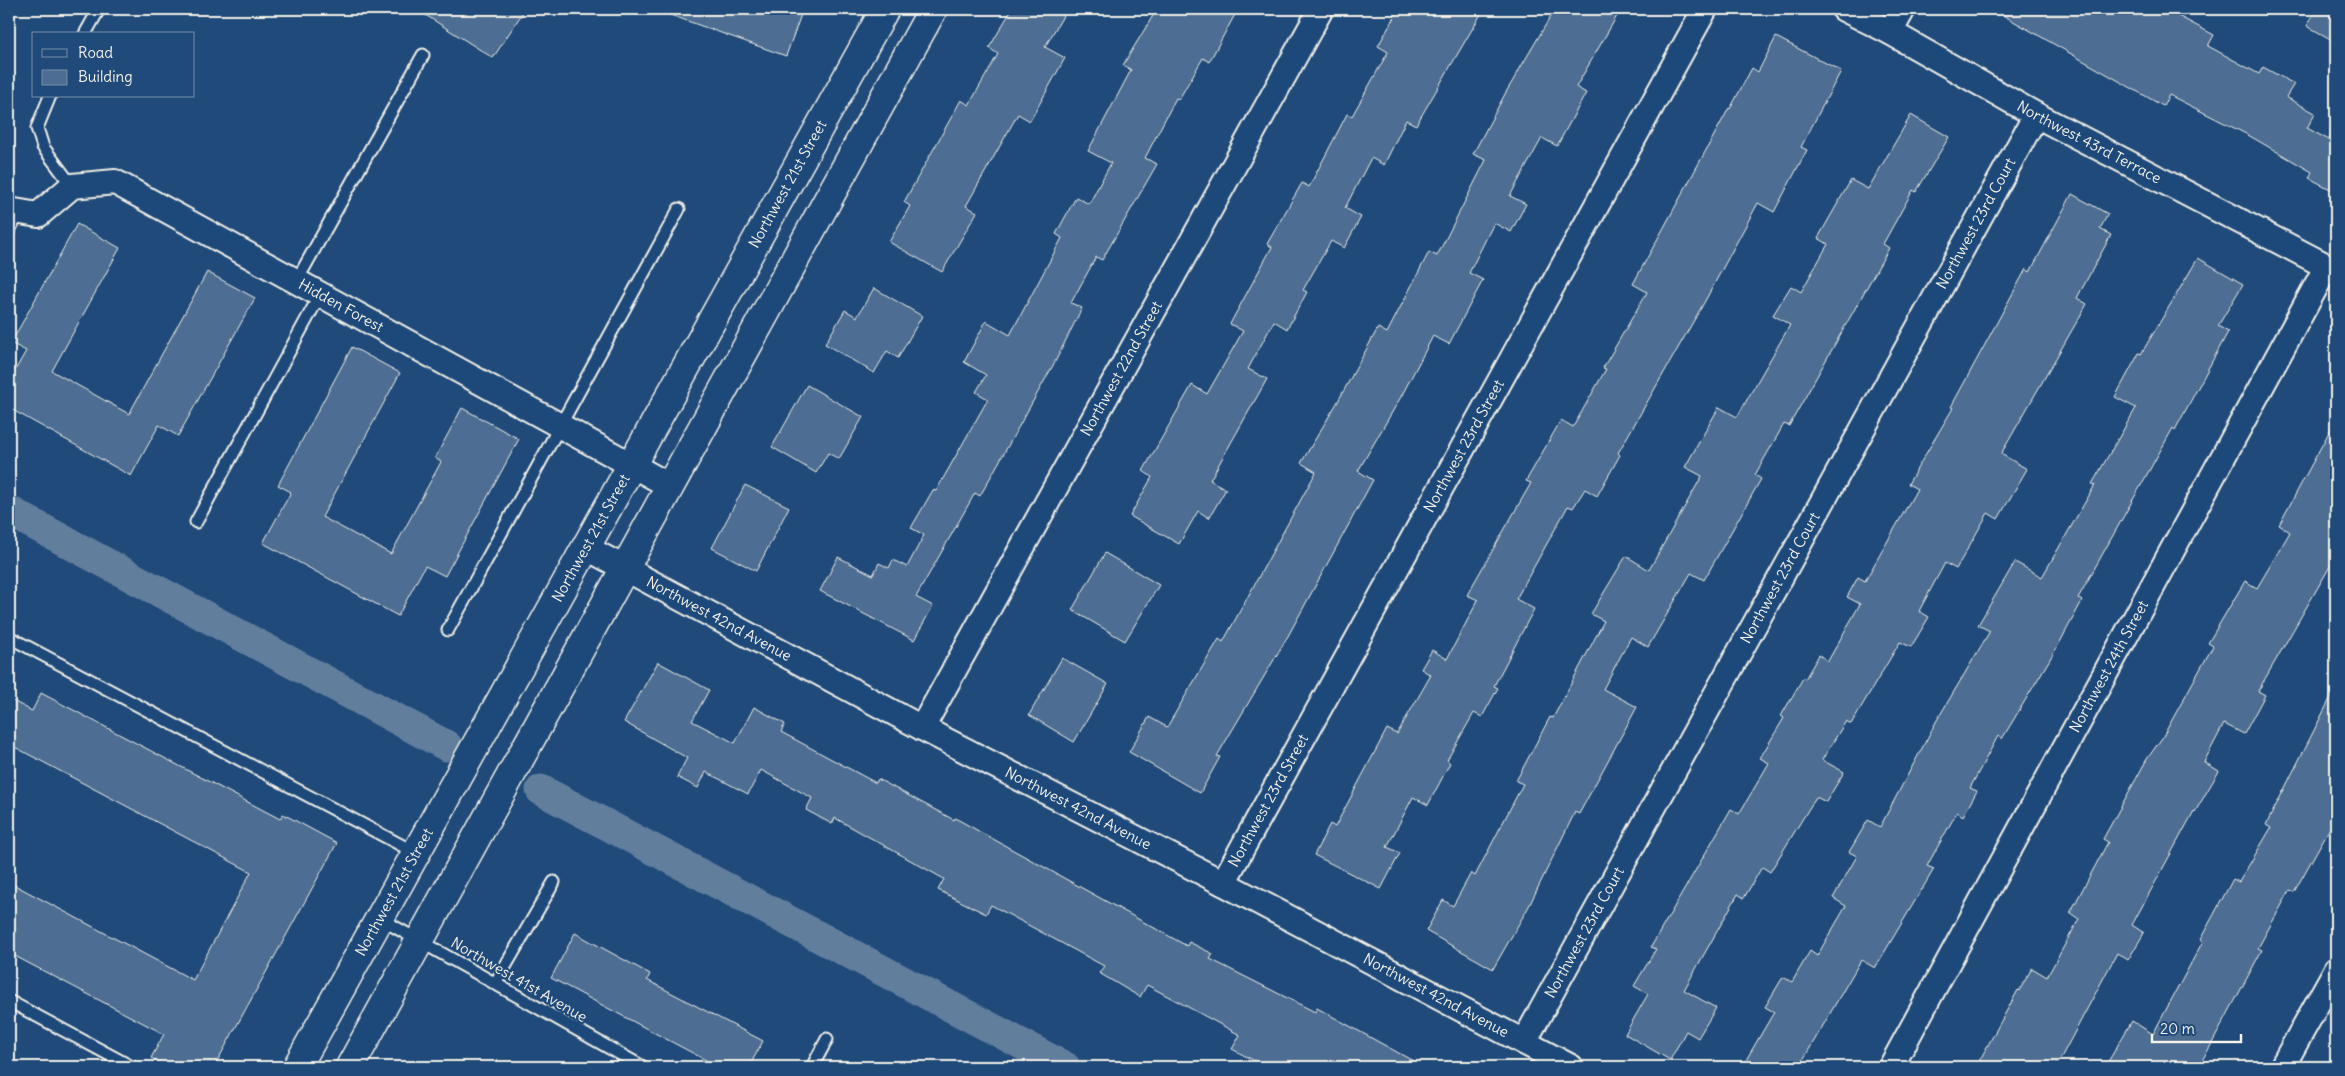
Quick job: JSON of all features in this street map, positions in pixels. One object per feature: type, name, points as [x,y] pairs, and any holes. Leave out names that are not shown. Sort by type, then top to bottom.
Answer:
[{"type":"street","name":"Northwest 21st Street","points":[[297,1067],[886,9]]},
{"type":"street","points":[[350,1067],[933,9]]},
{"type":"street","name":"Northwest 22nd Street","points":[[922,728],[1321,9]]},
{"type":"street","name":"Northwest 23rd Street","points":[[1223,883],[1705,9]]},
{"type":"street","name":"Northwest 43rd Terrace","points":[[1844,9],[1890,32],[2036,115],[2332,269]]},
{"type":"street","points":[[1890,32],[1903,9]]},
{"type":"street","name":"Northwest 23rd Court","points":[[1524,1042],[2036,115]]},
{"type":"street","name":"Hidden Forest","points":[[72,186],[114,182],[670,486]]},
{"type":"street","points":[[12,217],[38,215],[72,186]]},
{"type":"street","name":"Northwest 24th Street","points":[[1891,1067],[2332,269]]},
{"type":"street","name":"Northwest 42nd Avenue","points":[[585,547],[922,728],[1223,883],[1571,1067]]},
{"type":"street","points":[[2282,1067],[2336,970]]},
{"type":"lane","points":[[86,32],[99,9]]},
{"type":"lane","points":[[296,282],[422,55]]},
{"type":"lane","points":[[49,98],[37,128],[43,147],[72,186]]},
{"type":"lane","points":[[448,630],[679,208]]},
{"type":"lane","points":[[196,522],[320,295]]},
{"type":"lane","points":[[9,637],[416,853]]},
{"type":"lane","points":[[495,984],[554,882]]},
{"type":"lane","name":"Northwest 41st Avenue","points":[[380,918],[643,1067]]},
{"type":"lane","points":[[9,1001],[132,1067]]},
{"type":"lane","points":[[812,1067],[827,1039]]},
{"type":"building","points":[[416,9],[525,9],[493,58]]},
{"type":"building","points":[[662,9],[803,9],[786,56],[662,12]]},
{"type":"building","points":[[1012,9],[1067,9],[1045,47],[1065,58],[1030,121],[1018,114],[966,206],[977,212],[942,272],[889,242],[910,206],[904,202],[961,100],[969,105],[998,54],[989,48]]},
{"type":"building","points":[[1157,9],[1238,9],[1209,62],[1203,58],[1179,99],[1176,98],[1145,158],[1157,164],[1102,260],[1096,257],[1071,303],[1082,308],[1056,360],[980,496],[975,493],[916,597],[933,606],[914,640],[820,591],[838,557],[873,575],[879,563],[889,568],[893,560],[907,567],[924,535],[911,528],[933,490],[936,491],[988,399],[976,392],[986,375],[964,362],[986,321],[1010,335],[1062,238],[1056,234],[1076,197],[1089,204],[1111,163],[1088,151],[1131,70],[1123,65]]},
{"type":"building","points":[[1399,9],[1484,9],[1416,125],[1406,120],[1384,165],[1371,158],[1345,208],[1361,217],[1344,248],[1331,241],[1303,290],[1307,292],[1287,329],[1274,321],[1248,369],[1267,379],[1210,480],[1226,489],[1209,518],[1198,511],[1179,544],[1130,516],[1152,477],[1143,471],[1192,385],[1207,394],[1243,331],[1230,324],[1272,247],[1267,244],[1302,183],[1309,187],[1347,114],[1352,116],[1388,52],[1378,46]]},
{"type":"building","points":[[1555,9],[1621,9],[1576,87],[1586,93],[1557,146],[1542,138],[1510,196],[1526,204],[1511,232],[1494,223],[1469,273],[1483,280],[1449,344],[1433,336],[1402,395],[1358,471],[1373,480],[1288,636],[1217,756],[1220,757],[1200,793],[1129,752],[1149,717],[1167,727],[1219,639],[1223,642],[1316,472],[1301,463],[1337,403],[1378,328],[1387,333],[1429,252],[1437,256],[1486,160],[1473,154],[1505,94]]},
{"type":"building","points":[[1992,9],[2165,9],[2214,35],[2208,46],[2259,74],[2263,67],[2294,84],[2286,97],[2315,113],[2307,128],[2329,140],[2336,125],[2336,192],[2309,178],[2312,172],[2248,135],[2169,95],[2163,106]]},
{"type":"building","points":[[2316,9],[2336,9],[2336,42],[2307,26]]},
{"type":"building","points":[[1776,37],[1841,71],[1801,147],[1807,150],[1774,212],[1758,203],[1705,301],[1618,453],[1620,455],[1597,496],[1585,489],[1573,508],[1568,506],[1516,599],[1534,609],[1494,686],[1498,688],[1482,717],[1474,713],[1447,760],[1450,763],[1428,805],[1413,797],[1387,847],[1400,853],[1381,889],[1314,855],[1330,824],[1335,827],[1387,729],[1397,734],[1431,675],[1421,669],[1432,650],[1447,659],[1478,600],[1467,595],[1531,483],[1526,481],[1561,420],[1573,427],[1606,369],[1603,368],[1647,292],[1633,284],[1752,68],[1758,72]]},
{"type":"building","points":[[1911,115],[1949,137],[1916,192],[1913,190],[1883,244],[1889,248],[1789,426],[1784,424],[1755,475],[1761,479],[1704,580],[1691,573],[1648,647],[1631,637],[1603,689],[1637,707],[1579,814],[1575,812],[1529,906],[1493,969],[1426,931],[1443,900],[1453,906],[1471,873],[1475,876],[1523,784],[1516,781],[1550,717],[1553,718],[1604,621],[1591,614],[1626,556],[1649,570],[1702,476],[1685,467],[1719,407],[1737,417],[1790,325],[1773,315],[1791,286],[1801,292],[1828,244],[1818,238],[1851,180],[1868,189]]},
{"type":"building","points":[[2072,194],[2108,214],[2100,229],[2111,235],[2077,298],[2087,304],[2001,454],[2027,469],[1998,519],[1988,513],[1956,569],[1945,563],[1919,611],[1929,617],[1911,647],[1900,642],[1851,724],[1846,721],[1822,760],[1844,772],[1826,802],[1816,797],[1770,872],[1762,867],[1744,898],[1738,894],[1684,990],[1716,1008],[1698,1038],[1686,1031],[1670,1060],[1625,1034],[1648,994],[1634,986],[1656,949],[1651,947],[1731,809],[1739,814],[1769,763],[1760,758],[1784,718],[1781,716],[1803,678],[1805,679],[1819,655],[1828,661],[1860,604],[1847,597],[1858,577],[1865,581],[1917,489],[1908,484],[1953,408],[1951,407],[2026,269],[2030,272]]},
{"type":"building","points":[[77,224],[120,248],[52,371],[129,414],[207,272],[255,298],[178,436],[159,425],[131,476],[9,408],[9,381],[26,351],[11,343]]},
{"type":"building","points":[[2198,258],[2243,284],[2218,326],[2228,332],[2175,430],[2173,428],[2078,598],[2082,601],[2059,644],[2002,739],[1998,736],[1970,788],[1977,791],[1963,816],[1957,812],[1927,866],[1934,869],[1875,968],[1861,960],[1799,1067],[1742,1067],[1774,1012],[1765,1007],[1783,977],[1792,982],[1810,951],[1817,956],[1846,906],[1833,898],[1857,856],[1849,852],[1868,820],[1880,827],[1937,720],[1990,631],[1978,625],[2015,562],[2042,577],[2095,485],[2092,484],[2136,408],[2115,397],[2139,353],[2141,354]]},
{"type":"building","points":[[874,288],[922,316],[898,358],[887,351],[874,373],[825,344],[845,310],[857,317]]},
{"type":"building","points":[[352,347],[400,373],[322,517],[391,554],[441,462],[435,458],[462,408],[519,439],[445,576],[425,566],[398,616],[263,543],[291,492],[278,485]]},
{"type":"building","points":[[807,385],[863,417],[839,459],[828,453],[816,473],[772,447]]},
{"type":"building","points":[[2336,419],[2336,556],[2258,691],[2265,695],[2244,734],[2224,724],[2204,762],[2219,771],[2194,811],[2132,925],[2144,933],[2128,960],[2117,953],[2056,1067],[1976,1067],[2032,968],[2047,977],[2079,919],[2070,913],[2108,842],[2103,839],[2213,646],[2208,643],[2245,581],[2257,588],[2290,532],[2279,525]]},
{"type":"building","points":[[745,485],[789,507],[756,571],[712,548]]},
{"type":"building","points":[[1105,553],[1159,585],[1125,641],[1072,610]]},
{"type":"building","points":[[1062,658],[1108,684],[1074,742],[1029,715]]},
{"type":"building","points":[[658,662],[709,690],[692,721],[735,743],[754,707],[785,724],[781,732],[876,783],[878,779],[954,820],[955,818],[1187,946],[1189,942],[1213,954],[1210,959],[1315,1012],[1317,1008],[1424,1067],[1266,1067],[1232,1049],[1240,1035],[1147,985],[1140,997],[1099,973],[1104,966],[991,905],[986,914],[938,890],[944,879],[835,818],[832,824],[806,810],[812,798],[761,770],[748,794],[706,772],[698,788],[677,777],[687,758],[624,722]]},
{"type":"building","points":[[2336,687],[2336,817],[2294,892],[2290,890],[2258,948],[2262,950],[2198,1067],[2105,1067],[2132,1021],[2153,1034],[2203,941],[2200,940],[2233,879],[2239,882],[2271,828],[2266,825]]},
{"type":"building","points":[[41,693],[280,819],[283,814],[337,843],[214,1067],[167,1067],[151,1058],[164,1034],[9,953],[9,882],[193,980],[251,872],[9,744],[9,699],[32,711]]},
{"type":"building","points":[[575,933],[650,974],[647,980],[763,1041],[749,1067],[719,1067],[551,978]]},
{"type":"waterway","points":[[9,511],[447,746]]},
{"type":"waterway","points":[[541,790],[1065,1067]]}]
